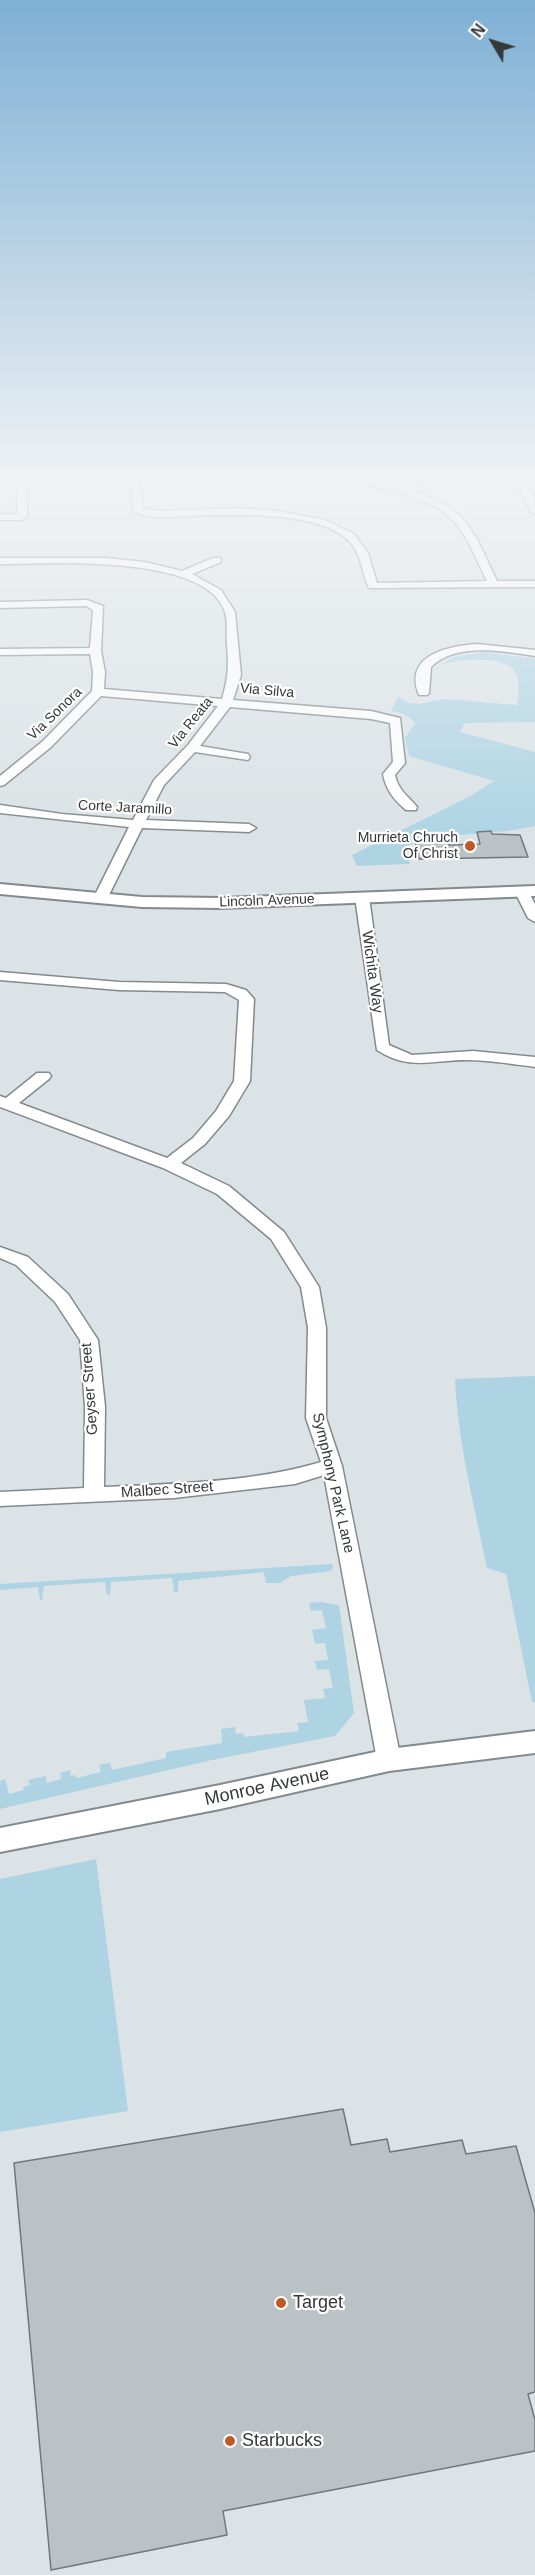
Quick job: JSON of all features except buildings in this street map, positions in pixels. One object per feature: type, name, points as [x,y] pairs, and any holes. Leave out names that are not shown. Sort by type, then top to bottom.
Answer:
[{"type":"street","name":"Via Reata","points":[[100,899],[158,783],[192,748],[227,702],[235,675],[230,612],[222,599]]},
{"type":"street","name":"Via Sonora","points":[[0,605],[87,603],[99,608],[95,651],[99,672],[98,692],[47,744],[0,782]]},
{"type":"street","points":[[423,693],[423,673],[426,664],[436,657],[453,651],[489,646],[535,653]]},
{"type":"street","points":[[0,652],[95,651]]},
{"type":"street","name":"Via Silva","points":[[98,692],[385,717],[396,722],[399,763],[389,774],[390,785],[399,798],[411,807]]},
{"type":"street","points":[[192,748],[244,757]]},
{"type":"street","name":"Corte Jaramillo","points":[[0,809],[80,821],[249,828]]},
{"type":"street","name":"Lincoln Avenue","points":[[0,889],[100,899],[221,903],[529,892]]},
{"type":"street","points":[[529,892],[535,918]]},
{"type":"street","name":"Wichita Way","points":[[362,897],[382,1047],[406,1060],[463,1055],[535,1062]]},
{"type":"street","points":[[0,976],[119,986],[226,988],[241,993],[247,999],[242,1082],[223,1113],[199,1141],[169,1164]]},
{"type":"street","points":[[4,1102],[43,1076]]},
{"type":"street","name":"Symphony Park Lane","points":[[4,1102],[169,1164],[223,1190],[278,1236],[309,1287],[317,1328],[316,1418],[332,1466],[389,1760]]},
{"type":"street","name":"Geyser Street","points":[[0,1252],[22,1262],[62,1298],[89,1340],[94,1407],[94,1494]]},
{"type":"street","name":"Malbec Street","points":[[0,1499],[174,1491],[284,1479],[332,1466]]},
{"type":"street","name":"Monroe Avenue","points":[[0,1840],[220,1797],[389,1760],[535,1742]]},
{"type":"shaded area","points":[[483,652],[535,659],[535,722],[465,723],[460,732],[535,752],[535,826],[508,831],[412,839],[412,844],[406,848],[410,864],[357,866],[352,855],[472,795],[494,781],[409,756],[405,738],[415,723],[404,715],[391,711],[398,697],[408,703],[419,704],[444,699],[517,705],[518,680],[516,673],[510,667],[491,660],[457,661],[440,665],[454,657]]},
{"type":"shaded area","points":[[535,1376],[535,1702],[532,1702],[506,1574],[487,1568],[463,1450],[455,1379]]},
{"type":"shaded area","points":[[332,1564],[333,1568],[330,1571],[291,1576],[280,1583],[266,1583],[264,1572],[178,1581],[178,1592],[174,1592],[172,1578],[111,1582],[110,1595],[107,1595],[105,1582],[44,1586],[42,1600],[40,1600],[38,1587],[0,1590],[0,1584]]},
{"type":"shaded area","points":[[309,1603],[339,1605],[354,1713],[335,1736],[212,1760],[0,1809],[0,1781],[5,1779],[9,1794],[24,1790],[23,1787],[30,1785],[28,1780],[46,1776],[47,1783],[61,1779],[60,1773],[70,1770],[71,1776],[75,1775],[76,1778],[101,1772],[99,1765],[110,1763],[112,1770],[166,1758],[166,1752],[222,1743],[221,1729],[235,1727],[236,1734],[243,1733],[244,1737],[299,1731],[297,1723],[308,1722],[304,1700],[325,1698],[323,1689],[333,1688],[329,1669],[317,1670],[315,1661],[328,1660],[325,1643],[315,1644],[312,1630],[326,1628],[322,1610],[311,1611]]},
{"type":"shaded area","points":[[96,1859],[128,2111],[0,2132],[0,1879]]},
{"type":"place","name":"Murrieta Chruch Of Christ","points":[[470,846]]},
{"type":"place","name":"Target","points":[[281,2303]]},
{"type":"place","name":"Starbucks","points":[[230,2441]]}]
